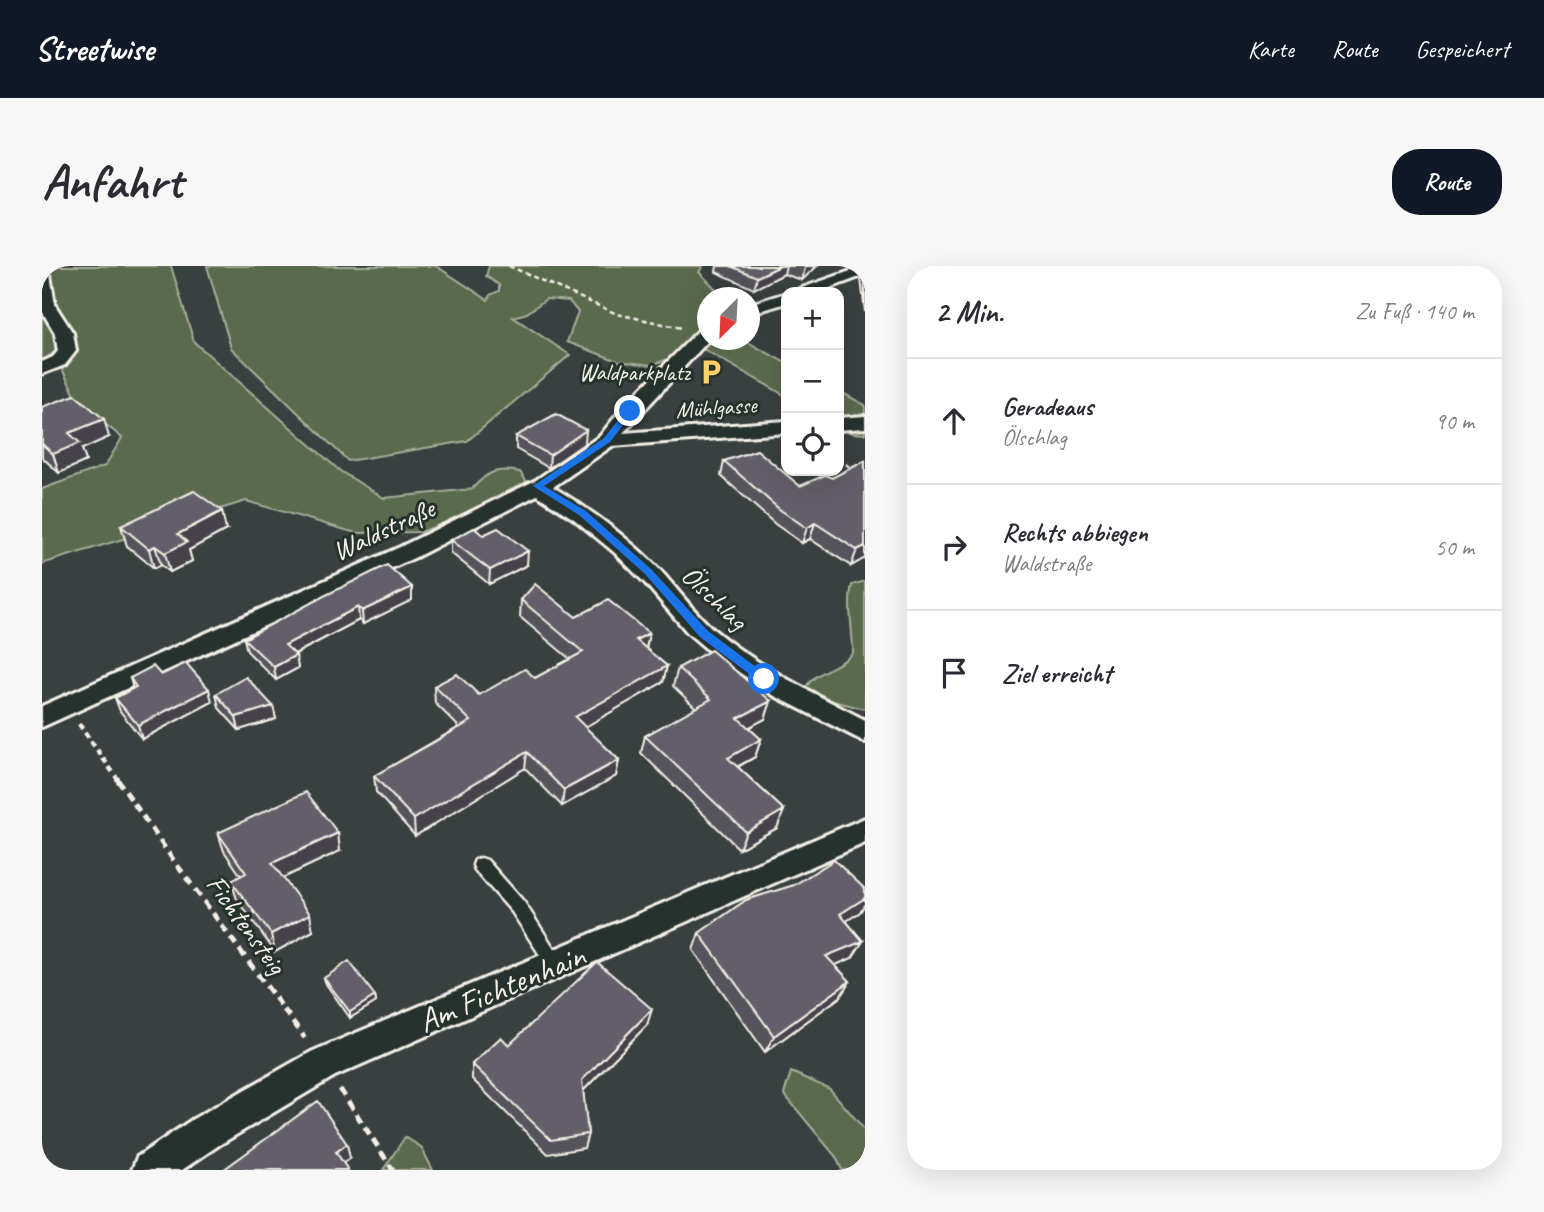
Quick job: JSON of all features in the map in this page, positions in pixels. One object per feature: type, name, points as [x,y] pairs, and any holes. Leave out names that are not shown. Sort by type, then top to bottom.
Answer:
[{"type":"street","points":[[819,287],[865,270]]},
{"type":"street","points":[[42,275],[47,304],[64,332],[67,351],[59,361],[42,369]]},
{"type":"street","points":[[760,306],[781,300]]},
{"type":"street","name":"Waldstraße","points":[[42,717],[408,552],[537,486],[607,440],[697,334]]},
{"type":"street","points":[[844,424],[865,422]]},
{"type":"street","name":"Mühlgasse","points":[[607,440],[781,427]]},
{"type":"street","name":"Ölschlag","points":[[537,486],[583,513],[614,540],[649,572],[704,634],[764,679],[865,732]]},
{"type":"street","name":"Am Fichtenhain","points":[[150,1170],[217,1125],[323,1063],[865,830]]},
{"type":"lane","points":[[481,864],[517,907],[555,964]]},
{"type":"path","points":[[509,266],[617,314],[681,328],[697,329]]},
{"type":"path","points":[[844,463],[865,478]]},
{"type":"path","name":"Fichtensteig","points":[[66,705],[174,861],[323,1063],[393,1170]]},
{"type":"green space","points":[[42,266],[171,266],[194,342],[340,471],[384,498],[472,489],[493,472],[505,470],[520,472],[527,482],[482,508],[421,532],[356,533],[246,501],[42,564],[42,489],[105,466],[122,438],[78,401],[54,353],[42,361]]},
{"type":"green space","points":[[207,266],[436,266],[488,300],[490,295],[499,291],[499,285],[486,276],[489,266],[703,266],[699,272],[714,287],[697,287],[697,349],[651,365],[618,361],[567,342],[578,312],[569,301],[546,299],[527,313],[513,317],[570,355],[467,441],[348,461],[231,348]]},
{"type":"green space","points":[[760,349],[781,360],[781,393],[705,350]]},
{"type":"green space","points":[[844,394],[865,405],[865,434],[852,433],[844,429]]},
{"type":"green space","points":[[865,581],[865,709],[825,699],[806,687],[816,676],[853,653],[850,610],[852,585]]},
{"type":"green space","points":[[791,1072],[830,1089],[865,1130],[865,1170],[842,1170],[836,1157],[784,1094]]},
{"type":"green space","points":[[405,1137],[421,1147],[433,1170],[383,1170]]},
{"type":"building","points":[[730,266],[780,266],[757,277]]},
{"type":"building","points":[[75,395],[104,419],[69,433],[80,443],[53,454],[42,444],[42,407]]},
{"type":"building","points":[[556,414],[586,430],[550,455],[516,436]]},
{"type":"building","points":[[757,450],[781,470],[781,476],[788,476],[800,486],[823,476],[844,476],[844,472],[865,461],[865,546],[857,550],[815,523],[807,528],[779,509],[724,461]]},
{"type":"building","points":[[194,491],[222,511],[178,534],[187,542],[165,553],[155,546],[149,549],[121,526]]},
{"type":"building","points":[[474,528],[483,535],[498,528],[528,551],[490,570],[451,540]]},
{"type":"building","points":[[387,565],[412,587],[362,611],[358,607],[285,645],[296,655],[274,667],[244,639],[324,596]]},
{"type":"building","points":[[535,584],[576,617],[608,600],[649,633],[636,640],[667,666],[575,717],[619,760],[564,790],[527,752],[414,819],[374,776],[471,721],[434,686],[457,674],[479,695],[525,669],[535,678],[583,652],[521,600]]},
{"type":"building","points":[[711,650],[771,701],[738,718],[761,739],[728,758],[784,810],[746,832],[645,736],[711,699],[678,668]]},
{"type":"building","points":[[186,663],[209,689],[138,725],[115,698],[136,687],[130,678],[153,666],[161,675]]},
{"type":"building","points":[[246,677],[273,706],[236,717],[216,694]]},
{"type":"building","points":[[306,792],[338,833],[272,863],[310,914],[271,934],[231,881],[246,873],[218,833]]},
{"type":"building","points":[[834,860],[865,889],[865,898],[840,914],[863,941],[826,956],[850,981],[774,1036],[699,933],[746,900],[794,885]]},
{"type":"building","points":[[349,961],[375,996],[350,1012],[324,978]]},
{"type":"building","points":[[597,962],[652,1009],[582,1080],[588,1134],[551,1140],[472,1064],[501,1037],[509,1045]]},
{"type":"building","points":[[318,1101],[347,1144],[336,1152],[348,1170],[223,1170]]},
{"type":"place","name":"Waldparkplatz","points":[[711,372]]},
{"type":"route","points":[[630,411],[607,440],[537,486],[583,513],[649,572],[704,634],[764,679]]}]
